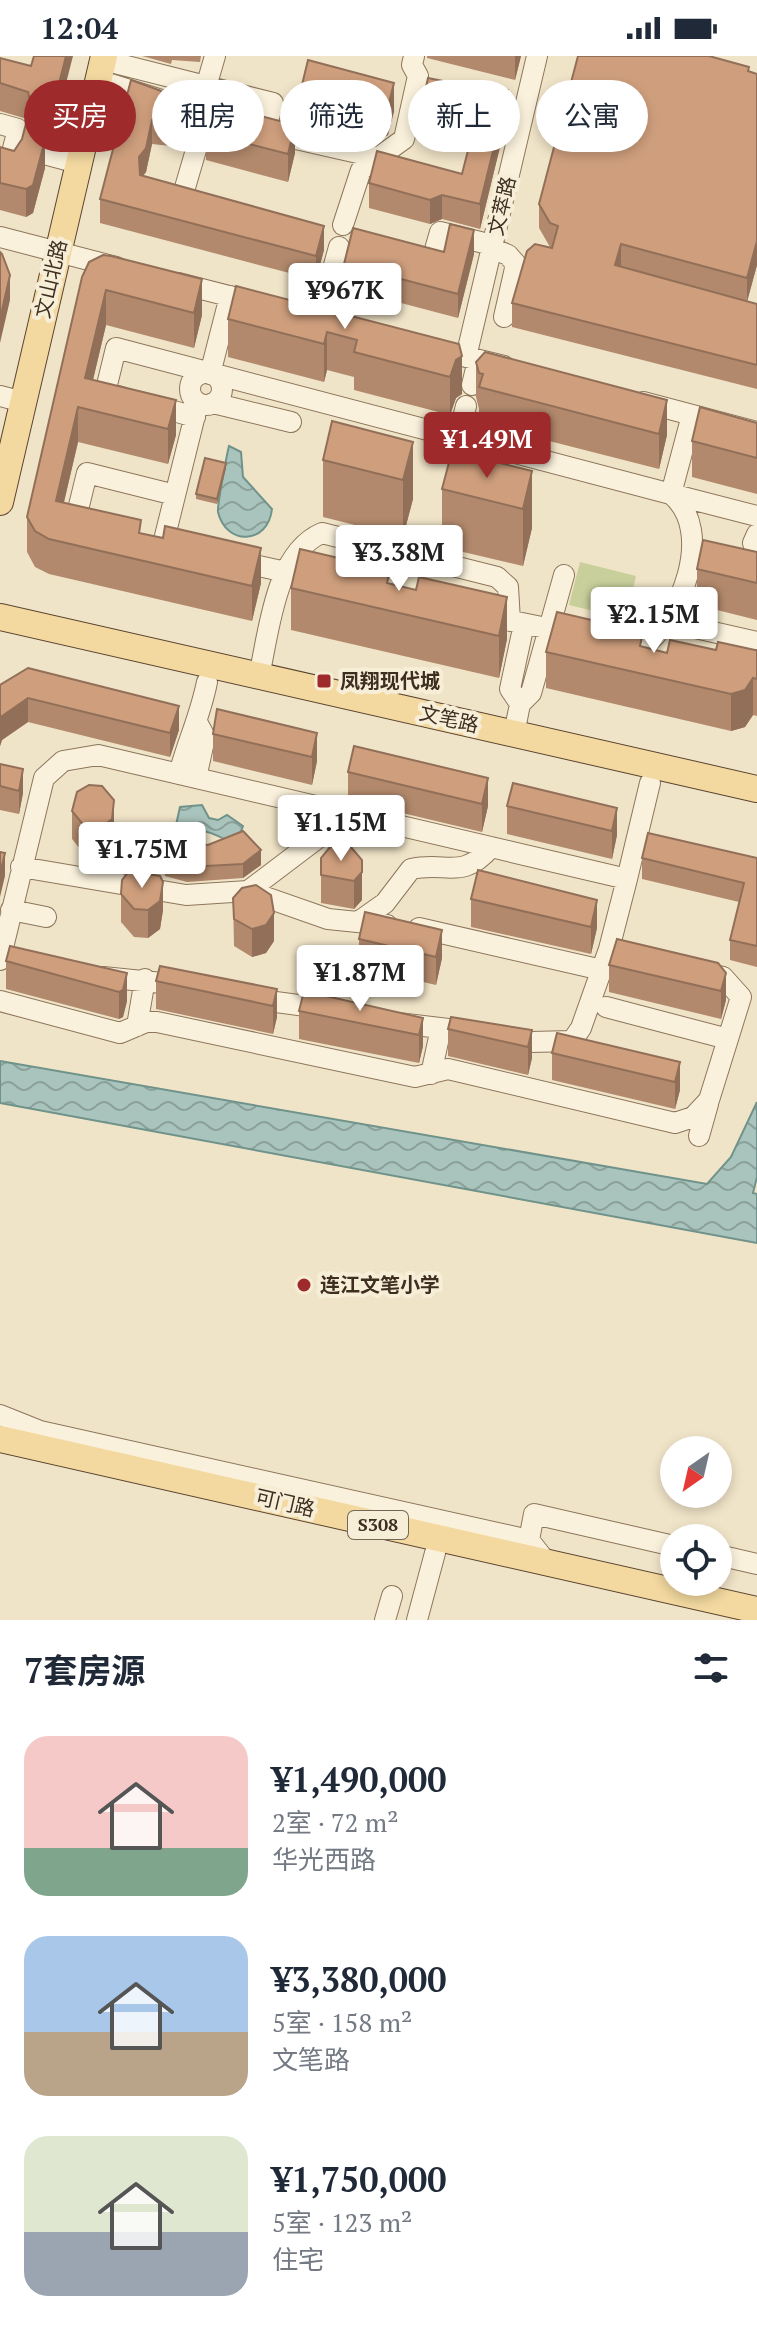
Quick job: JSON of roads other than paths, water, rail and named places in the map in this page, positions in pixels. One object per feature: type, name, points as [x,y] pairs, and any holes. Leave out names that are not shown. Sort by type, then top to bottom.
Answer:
[{"type":"main road","name":"文山北路","points":[[0,502],[11,399],[57,251],[102,66]]},
{"type":"main road","name":"文笔路","points":[[0,617],[259,676],[385,696],[514,734],[724,773],[757,789]]},
{"type":"main road","name":"文笔路","points":[[0,635],[757,807]]},
{"type":"main road","name":"可门路","points":[[0,1439],[46,1441],[139,1462],[547,1563],[757,1610]]},
{"type":"main road","name":"可门路","points":[[0,1455],[734,1620]]},
{"type":"street","points":[[208,80],[215,56]]},
{"type":"street","points":[[319,319],[350,238],[356,177],[404,139],[424,82],[412,65],[414,56]]},
{"type":"street","name":"文萃路","points":[[472,385],[472,358],[518,103],[537,56]]},
{"type":"street","points":[[102,66],[171,80]]},
{"type":"street","points":[[102,66],[152,89]]},
{"type":"street","points":[[264,101],[273,103],[265,132],[380,158]]},
{"type":"street","points":[[0,124],[18,129],[12,152]]},
{"type":"street","points":[[163,185],[192,193],[199,152]]},
{"type":"street","points":[[48,155],[78,163]]},
{"type":"street","points":[[392,249],[432,260],[440,232],[492,246],[508,255],[516,264],[504,317]]},
{"type":"street","points":[[0,237],[132,271]]},
{"type":"street","points":[[160,278],[275,307]]},
{"type":"street","points":[[210,374],[230,296]]},
{"type":"street","points":[[422,345],[524,372]]},
{"type":"street","points":[[291,422],[105,393],[116,348],[757,516]]},
{"type":"street","points":[[210,374],[221,385],[220,395],[202,407],[175,495],[156,542],[331,582]]},
{"type":"street","points":[[616,395],[757,432]]},
{"type":"street","points":[[458,438],[466,406]]},
{"type":"street","points":[[671,494],[692,415]]},
{"type":"street","points":[[105,529],[75,522],[87,473],[175,495]]},
{"type":"street","points":[[641,648],[669,622],[682,595],[692,548],[691,526],[680,502],[671,494]]},
{"type":"street","points":[[259,676],[285,572],[309,539],[322,533],[497,577],[508,587],[517,622],[510,689],[520,704]]},
{"type":"street","points":[[757,534],[753,543],[757,554]]},
{"type":"street","points":[[692,548],[757,564]]},
{"type":"street","points":[[514,734],[520,704],[531,693],[564,575]]},
{"type":"street","points":[[466,611],[670,654]]},
{"type":"street","points":[[669,622],[757,642]]},
{"type":"street","points":[[188,776],[205,737],[198,724],[207,682]]},
{"type":"street","points":[[5,960],[7,913],[44,778],[63,761],[98,755],[188,776],[321,820],[491,847],[627,879]]},
{"type":"street","points":[[379,1019],[531,1042],[572,1041],[581,1028],[609,949],[610,918],[627,879],[650,783]]},
{"type":"street","points":[[248,891],[321,820]]},
{"type":"street","points":[[358,922],[385,903],[411,869],[424,866],[462,869],[479,862],[491,847]]},
{"type":"street","points":[[2,854],[22,863],[186,895],[248,891],[328,919],[424,929],[602,970]]},
{"type":"street","points":[[7,913],[46,917]]},
{"type":"street","points":[[609,949],[723,977],[741,993],[699,1136]]},
{"type":"street","points":[[85,975],[145,979],[201,989]]},
{"type":"street","points":[[137,1026],[145,979]]},
{"type":"street","points":[[229,995],[355,1012]]},
{"type":"street","points":[[0,1001],[120,1033],[157,1022],[415,1077],[448,1069],[675,1123],[693,1117],[709,1100]]},
{"type":"street","points":[[606,1007],[728,1039]]},
{"type":"street","points":[[431,1074],[441,1028]]},
{"type":"street","points":[[0,1415],[46,1441]]},
{"type":"street","points":[[139,1462],[529,1540],[547,1563]]},
{"type":"street","points":[[529,1540],[534,1514],[660,1543]]},
{"type":"street","points":[[417,1620],[435,1553]]},
{"type":"street","points":[[732,1558],[757,1564]]},
{"type":"street","points":[[385,1620],[392,1596]]},
{"type":"water","points":[[229,446],[241,452],[243,477],[272,509],[269,521],[255,535],[246,537],[229,531],[218,512]]},
{"type":"water","points":[[202,805],[209,818],[218,820],[227,815],[243,826],[235,846],[205,831],[189,830],[174,834],[180,807]]},
{"type":"water","points":[[0,1061],[707,1184],[731,1157],[757,1102],[757,1177],[753,1193],[757,1194],[757,1243],[0,1103]]},
{"type":"place","name":"凤翔现代城","points":[[324,681]]},
{"type":"place","name":"连江文笔小学","points":[[304,1285]]}]
